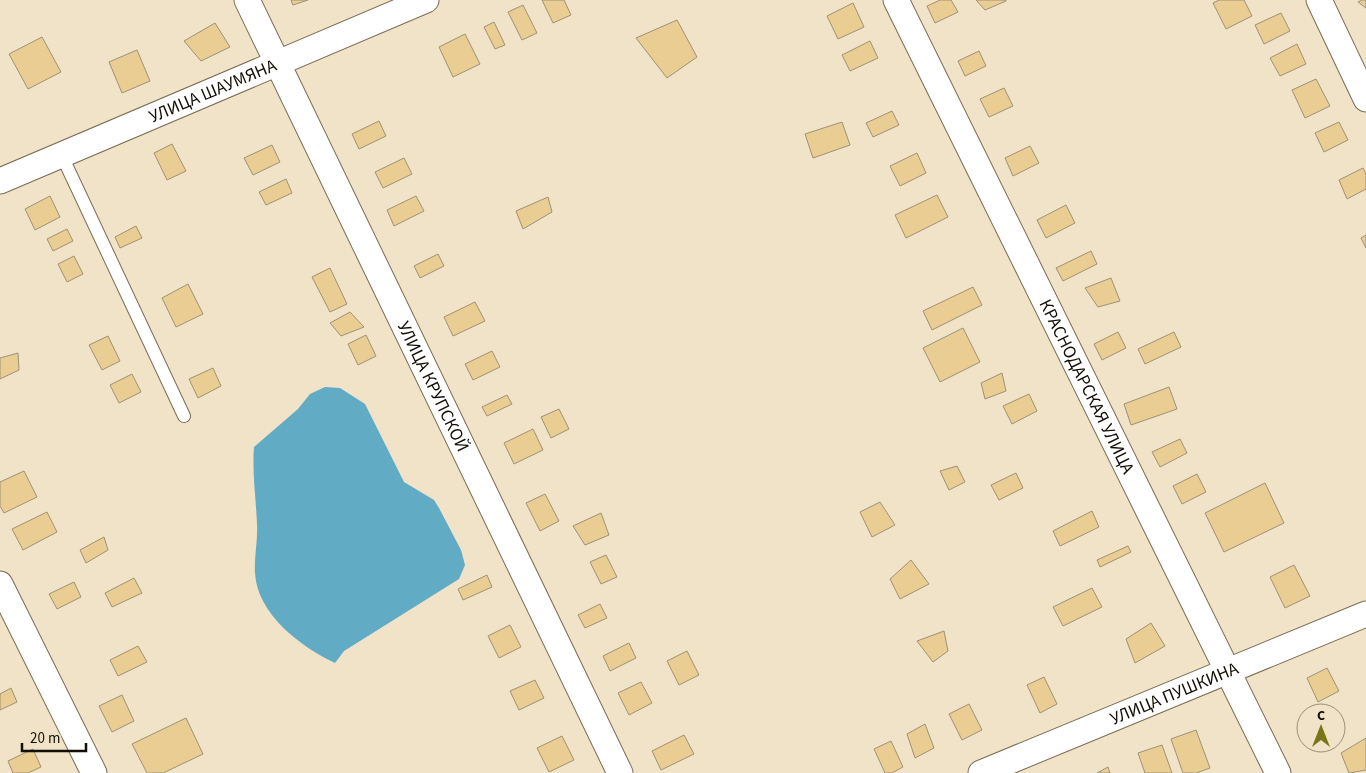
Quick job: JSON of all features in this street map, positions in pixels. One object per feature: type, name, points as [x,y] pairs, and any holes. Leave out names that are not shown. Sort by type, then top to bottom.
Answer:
[{"type":"street","name":"УЛИЦА КРУПСКОЙ","points":[[247,0],[620,773]]},
{"type":"street","name":"УЛИЦА ШАУМЯНА","points":[[0,181],[426,0]]},
{"type":"street","name":"КРАСНОДАРСКАЯ УЛИЦА","points":[[896,0],[1278,773]]},
{"type":"street","points":[[1319,0],[1366,99]]},
{"type":"street","points":[[0,584],[94,773]]},
{"type":"street","name":"УЛИЦА ПУШКИНА","points":[[981,773],[1366,614]]},
{"type":"lane","points":[[62,156],[184,416]]},
{"type":"water","points":[[325,387],[340,388],[365,404],[404,482],[434,500],[461,550],[465,565],[459,579],[344,651],[335,663],[308,648],[272,615],[258,588],[255,573],[257,530],[254,447],[298,409],[310,394]]},
{"type":"building","points":[[291,0],[308,0],[293,5]]},
{"type":"building","points":[[542,0],[564,0],[571,15],[553,23]]},
{"type":"building","points":[[940,0],[951,0],[958,12],[935,23],[927,6]]},
{"type":"building","points":[[976,0],[1006,0],[1006,1],[985,10]]},
{"type":"building","points":[[1219,0],[1244,0],[1252,16],[1226,29],[1213,3]]},
{"type":"building","points":[[1366,0],[1366,8],[1358,2]]},
{"type":"building","points":[[853,3],[864,27],[838,39],[827,16]]},
{"type":"building","points":[[523,5],[537,33],[522,40],[508,12]]},
{"type":"building","points":[[1281,13],[1290,31],[1264,44],[1255,25]]},
{"type":"building","points":[[677,20],[697,57],[667,78],[636,38]]},
{"type":"building","points":[[494,22],[505,45],[495,49],[484,27]]},
{"type":"building","points":[[215,23],[230,47],[201,61],[184,41]]},
{"type":"building","points":[[465,34],[480,64],[453,77],[439,47]]},
{"type":"building","points":[[42,37],[61,72],[28,89],[9,54]]},
{"type":"building","points":[[870,41],[878,58],[850,71],[842,55]]},
{"type":"building","points":[[1297,44],[1306,64],[1280,76],[1270,58]]},
{"type":"building","points":[[137,50],[150,81],[122,93],[109,62]]},
{"type":"building","points":[[979,51],[986,66],[965,76],[958,61]]},
{"type":"building","points":[[1316,79],[1330,106],[1305,118],[1292,90]]},
{"type":"building","points":[[1004,88],[1013,106],[989,117],[980,99]]},
{"type":"building","points":[[892,111],[899,125],[873,137],[866,123]]},
{"type":"building","points":[[379,121],[386,136],[359,149],[352,134]]},
{"type":"building","points":[[842,122],[850,145],[813,158],[805,134]]},
{"type":"building","points":[[1339,122],[1348,140],[1324,152],[1315,133]]},
{"type":"building","points":[[172,144],[186,171],[167,180],[154,153]]},
{"type":"building","points":[[272,145],[280,162],[253,175],[244,158]]},
{"type":"building","points":[[1030,146],[1039,163],[1013,176],[1005,158]]},
{"type":"building","points":[[917,153],[926,173],[900,186],[890,166]]},
{"type":"building","points":[[404,158],[412,174],[383,188],[375,172]]},
{"type":"building","points":[[1363,168],[1366,174],[1366,189],[1347,199],[1339,180]]},
{"type":"building","points":[[286,179],[292,193],[266,205],[259,192]]},
{"type":"building","points":[[937,195],[948,217],[906,238],[895,215]]},
{"type":"building","points":[[50,196],[60,217],[35,230],[25,209]]},
{"type":"building","points":[[416,196],[424,211],[394,226],[387,210]]},
{"type":"building","points":[[548,197],[552,212],[523,229],[516,211]]},
{"type":"building","points":[[1066,205],[1075,223],[1046,238],[1037,220]]},
{"type":"building","points":[[136,226],[142,238],[120,248],[115,237]]},
{"type":"building","points":[[67,229],[73,241],[53,251],[47,239]]},
{"type":"building","points":[[1366,235],[1366,248],[1361,238]]},
{"type":"building","points":[[1091,251],[1097,264],[1063,281],[1056,268]]},
{"type":"building","points":[[438,254],[444,266],[420,278],[414,266]]},
{"type":"building","points":[[74,256],[83,274],[67,282],[58,264]]},
{"type":"building","points":[[330,268],[347,304],[330,312],[312,277]]},
{"type":"building","points":[[1111,278],[1120,301],[1098,307],[1085,288]]},
{"type":"building","points":[[188,284],[203,314],[176,327],[162,298]]},
{"type":"building","points":[[973,287],[982,305],[932,330],[923,311]]},
{"type":"building","points":[[475,302],[485,321],[453,336],[444,317]]},
{"type":"building","points":[[350,312],[364,327],[341,336],[330,323]]},
{"type":"building","points":[[963,328],[980,362],[940,382],[923,348]]},
{"type":"building","points":[[1118,332],[1126,348],[1102,360],[1094,344]]},
{"type":"building","points":[[1174,332],[1181,347],[1145,364],[1138,349]]},
{"type":"building","points":[[366,335],[376,356],[358,365],[348,344]]},
{"type":"building","points":[[108,336],[120,361],[102,370],[89,345]]},
{"type":"building","points":[[492,351],[500,367],[473,380],[465,364]]},
{"type":"building","points":[[18,353],[19,370],[0,379],[0,358]]},
{"type":"building","points":[[213,368],[221,386],[198,398],[189,379]]},
{"type":"building","points":[[1002,373],[1006,391],[985,399],[981,383]]},
{"type":"building","points":[[132,374],[141,392],[119,403],[110,385]]},
{"type":"building","points":[[1169,387],[1177,409],[1131,425],[1124,404]]},
{"type":"building","points":[[1029,394],[1037,411],[1012,424],[1003,406]]},
{"type":"building","points":[[507,395],[512,404],[487,416],[482,407]]},
{"type":"building","points":[[559,409],[569,429],[551,438],[541,417]]},
{"type":"building","points":[[533,429],[543,450],[514,464],[504,443]]},
{"type":"building","points":[[1180,439],[1187,453],[1160,467],[1152,452]]},
{"type":"building","points":[[957,466],[965,482],[949,490],[940,471]]},
{"type":"building","points":[[24,471],[37,497],[4,513],[0,506],[0,482]]},
{"type":"building","points":[[1016,473],[1023,488],[999,500],[991,485]]},
{"type":"building","points":[[1197,474],[1206,492],[1182,504],[1173,486]]},
{"type":"building","points":[[1265,483],[1284,523],[1224,552],[1205,513]]},
{"type":"building","points":[[545,494],[559,521],[540,531],[526,503]]},
{"type":"building","points":[[880,502],[895,525],[872,537],[860,512]]},
{"type":"building","points":[[1092,511],[1099,527],[1060,546],[1053,531]]},
{"type":"building","points":[[47,512],[57,532],[23,550],[12,529]]},
{"type":"building","points":[[601,513],[609,535],[585,545],[573,526]]},
{"type":"building","points":[[104,537],[108,550],[86,563],[80,550]]},
{"type":"building","points":[[1128,546],[1131,552],[1100,567],[1097,560]]},
{"type":"building","points":[[606,555],[617,577],[601,584],[590,562]]},
{"type":"building","points":[[911,560],[929,584],[900,599],[890,579]]},
{"type":"building","points":[[1294,565],[1310,596],[1285,608],[1270,577]]},
{"type":"building","points":[[487,575],[492,587],[463,600],[458,589]]},
{"type":"building","points":[[134,578],[142,593],[112,607],[105,593]]},
{"type":"building","points":[[74,582],[81,597],[57,609],[49,594]]},
{"type":"building","points":[[1092,588],[1102,607],[1063,626],[1053,607]]},
{"type":"building","points":[[600,604],[607,618],[585,628],[578,615]]},
{"type":"building","points":[[1151,623],[1165,646],[1135,663],[1126,639]]},
{"type":"building","points":[[510,625],[521,647],[499,658],[488,636]]},
{"type":"building","points":[[944,631],[948,651],[933,662],[917,641]]},
{"type":"building","points":[[629,643],[636,658],[610,671],[603,656]]},
{"type":"building","points":[[138,646],[147,662],[118,676],[110,660]]},
{"type":"building","points":[[687,651],[699,675],[679,685],[667,661]]},
{"type":"building","points":[[1327,668],[1339,691],[1318,702],[1307,678]]},
{"type":"building","points":[[1044,677],[1057,704],[1040,713],[1027,685]]},
{"type":"building","points":[[535,680],[544,698],[519,710],[510,691]]},
{"type":"building","points":[[641,682],[652,703],[629,715],[618,693]]},
{"type":"building","points":[[11,688],[17,702],[0,710],[0,694]]},
{"type":"building","points":[[122,695],[134,721],[112,732],[99,706]]},
{"type":"building","points":[[969,704],[982,730],[962,740],[949,714]]},
{"type":"building","points":[[186,718],[203,754],[163,773],[147,773],[132,744]]},
{"type":"building","points":[[925,724],[934,748],[915,758],[907,734]]},
{"type":"building","points":[[1196,730],[1210,768],[1196,773],[1183,773],[1171,739]]},
{"type":"building","points":[[684,735],[694,754],[661,770],[652,751]]},
{"type":"building","points":[[562,736],[574,760],[549,772],[537,748]]},
{"type":"building","points":[[1366,738],[1366,770],[1349,773],[1341,753],[1346,753],[1346,750]]},
{"type":"building","points":[[891,741],[903,767],[892,773],[885,773],[874,749]]},
{"type":"building","points":[[1162,745],[1172,773],[1145,773],[1138,753]]},
{"type":"building","points":[[33,749],[41,767],[28,773],[13,773],[8,761]]},
{"type":"building","points":[[1108,767],[1110,773],[1097,773]]}]
